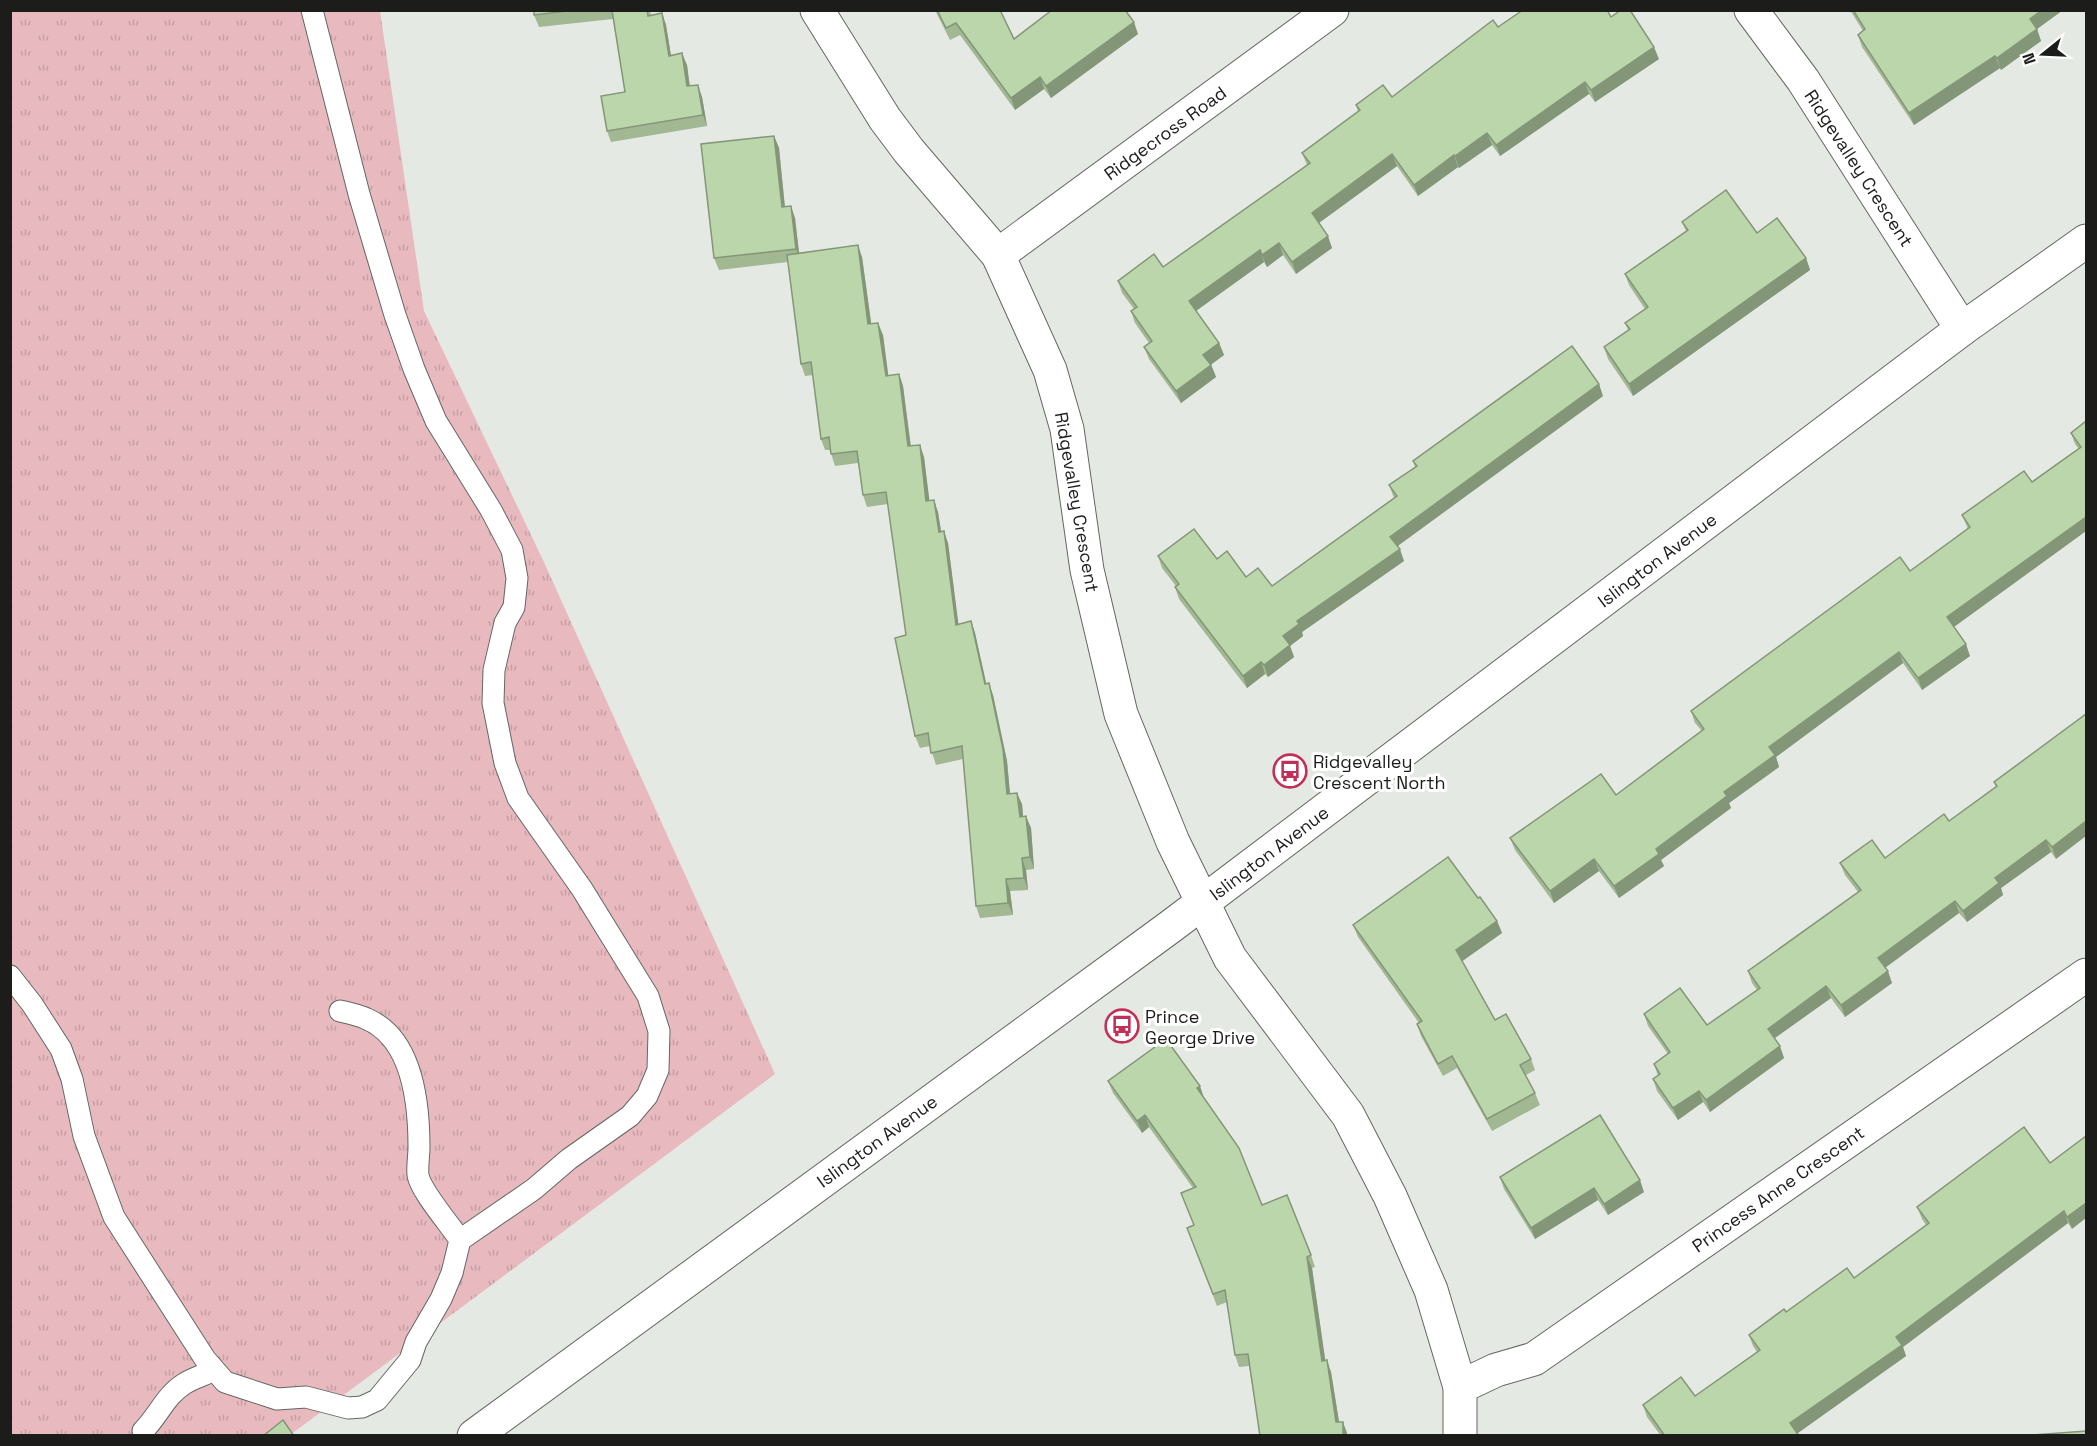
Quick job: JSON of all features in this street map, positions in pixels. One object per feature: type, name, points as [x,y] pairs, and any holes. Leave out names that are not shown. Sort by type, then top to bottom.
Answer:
[{"type":"street","name":"Ridgevalley Crescent","points":[[817,10],[885,119],[909,151],[998,255],[1050,370],[1067,429],[1087,570],[1121,714],[1173,842],[1203,903]]},
{"type":"street","name":"Ridgecross Road","points":[[998,255],[1332,10]]},
{"type":"street","name":"Ridgevalley Crescent","points":[[1751,10],[1803,80],[1962,329]]},
{"type":"street","name":"Islington Avenue","points":[[474,1436],[1203,903],[1962,329],[2086,241]]},
{"type":"street","points":[[1203,903],[1235,966],[1288,1033],[1353,1125],[1390,1196],[1431,1290],[1460,1387],[1460,1436]]},
{"type":"street","name":"Princess Anne Crescent","points":[[1460,1387],[1496,1370],[1534,1359],[2084,982]]},
{"type":"lane","points":[[10,976],[32,1004],[61,1049],[72,1078],[84,1136],[114,1217],[214,1370],[225,1382],[277,1398],[306,1397],[348,1408],[363,1407],[377,1400],[410,1360],[416,1342],[441,1299],[452,1273],[460,1240],[534,1189],[630,1116],[647,1096],[658,1070],[659,1031],[648,996],[582,889],[518,798],[505,763],[493,703],[494,670],[505,623],[514,607],[517,578],[512,550],[491,510],[436,421],[414,369],[395,315],[359,194],[312,10]]},
{"type":"lane","points":[[340,1011],[367,1019],[384,1030],[403,1054],[414,1083],[418,1115],[418,1176],[429,1197],[460,1240]]},
{"type":"lane","points":[[143,1431],[154,1420],[167,1399],[184,1384],[214,1370]]},
{"type":"green space","points":[[10,11],[380,11],[424,311],[543,560],[775,1074],[290,1435],[11,1435]]},
{"type":"building","points":[[534,10],[576,10],[534,15]]},
{"type":"building","points":[[612,10],[647,10],[648,16],[662,13],[669,56],[682,53],[687,86],[698,85],[703,115],[607,131],[601,96],[625,92]]},
{"type":"building","points":[[937,10],[1000,10],[1014,39],[1052,10],[1125,10],[1134,22],[1046,86],[1040,77],[1011,98],[956,23],[946,28]]},
{"type":"building","points":[[1523,10],[1607,10],[1611,17],[1621,10],[1630,10],[1654,47],[1591,90],[1585,82],[1496,145],[1487,133],[1414,185],[1392,154],[1312,213],[1328,236],[1292,262],[1279,243],[1262,255],[1260,250],[1189,301],[1219,343],[1203,355],[1211,365],[1176,391],[1144,347],[1152,341],[1131,311],[1137,307],[1118,281],[1154,254],[1163,267],[1310,163],[1302,153],[1360,110],[1356,105],[1383,85],[1392,97],[1493,20],[1498,27]]},
{"type":"building","points":[[1853,10],[2042,10],[2030,19],[2037,29],[1997,58],[1995,56],[1909,113],[1858,35],[1865,29]]},
{"type":"building","points":[[774,136],[782,207],[791,206],[796,249],[714,258],[701,144]]},
{"type":"building","points":[[1726,190],[1757,233],[1777,218],[1806,258],[1629,384],[1604,347],[1630,329],[1625,323],[1648,307],[1625,274],[1688,230],[1682,222]]},
{"type":"building","points":[[858,245],[868,324],[878,323],[886,376],[899,374],[908,446],[920,445],[926,501],[934,500],[939,532],[944,531],[956,625],[971,621],[985,684],[989,683],[1003,749],[1007,794],[1017,793],[1020,817],[1026,816],[1030,857],[1022,858],[1024,878],[1006,879],[1008,903],[976,906],[962,746],[931,753],[928,733],[915,736],[895,638],[906,635],[886,492],[863,495],[857,451],[831,454],[829,437],[821,439],[811,362],[801,364],[787,255]]},
{"type":"building","points":[[1572,346],[1599,384],[1390,537],[1400,549],[1297,621],[1299,624],[1283,636],[1290,645],[1264,665],[1261,662],[1243,676],[1175,587],[1179,584],[1158,556],[1194,529],[1217,559],[1227,551],[1246,577],[1258,568],[1272,586],[1397,496],[1389,485],[1417,466],[1413,461]]},
{"type":"building","points":[[2086,421],[2086,517],[1947,617],[1966,644],[1918,678],[1899,652],[1769,747],[1775,755],[1724,792],[1727,796],[1656,849],[1659,854],[1614,886],[1594,859],[1550,891],[1510,838],[1601,774],[1616,795],[1704,729],[1691,711],[1900,557],[1910,571],[1970,527],[1962,515],[2024,471],[2032,482],[2081,447],[2071,433]]},
{"type":"building","points":[[2086,714],[2086,821],[2052,847],[2046,840],[1995,878],[1999,883],[1963,911],[1955,901],[1878,958],[1888,971],[1841,1005],[1826,986],[1768,1029],[1780,1046],[1706,1100],[1699,1091],[1673,1108],[1653,1079],[1660,1074],[1654,1064],[1670,1052],[1644,1014],[1680,988],[1707,1025],[1760,988],[1748,971],[1861,890],[1840,863],[1872,840],[1885,858],[1944,814],[1949,821],[1997,786],[1994,782]]},
{"type":"building","points":[[1448,857],[1497,921],[1456,950],[1495,1020],[1506,1014],[1531,1059],[1520,1065],[1535,1093],[1487,1119],[1452,1056],[1438,1064],[1417,1024],[1422,1021],[1353,925]]},
{"type":"building","points":[[1166,1039],[1200,1086],[1197,1088],[1239,1148],[1262,1205],[1287,1195],[1311,1255],[1307,1257],[1322,1361],[1327,1360],[1336,1422],[1343,1422],[1343,1436],[1260,1436],[1248,1354],[1235,1355],[1225,1290],[1213,1294],[1187,1228],[1194,1225],[1181,1193],[1196,1187],[1145,1115],[1137,1121],[1108,1081]]},
{"type":"building","points":[[1600,1115],[1640,1180],[1604,1204],[1594,1188],[1531,1228],[1500,1177]]},
{"type":"building","points":[[2024,1127],[2050,1163],[2086,1136],[2086,1203],[2067,1217],[2064,1211],[1896,1337],[1902,1345],[1790,1423],[1799,1436],[1665,1436],[1643,1405],[1681,1377],[1695,1396],[1760,1350],[1749,1335],[1784,1309],[1786,1312],[1847,1268],[1854,1278],[1929,1223],[1917,1207]]},
{"type":"building","points":[[283,1420],[294,1436],[263,1436]]},
{"type":"building","points":[[2086,1431],[2086,1436],[2017,1436]]},
{"type":"place","name":"Ridgevalley Crescent North","points":[[1290,771]]},
{"type":"place","name":"Prince George Drive","points":[[1122,1026]]}]
